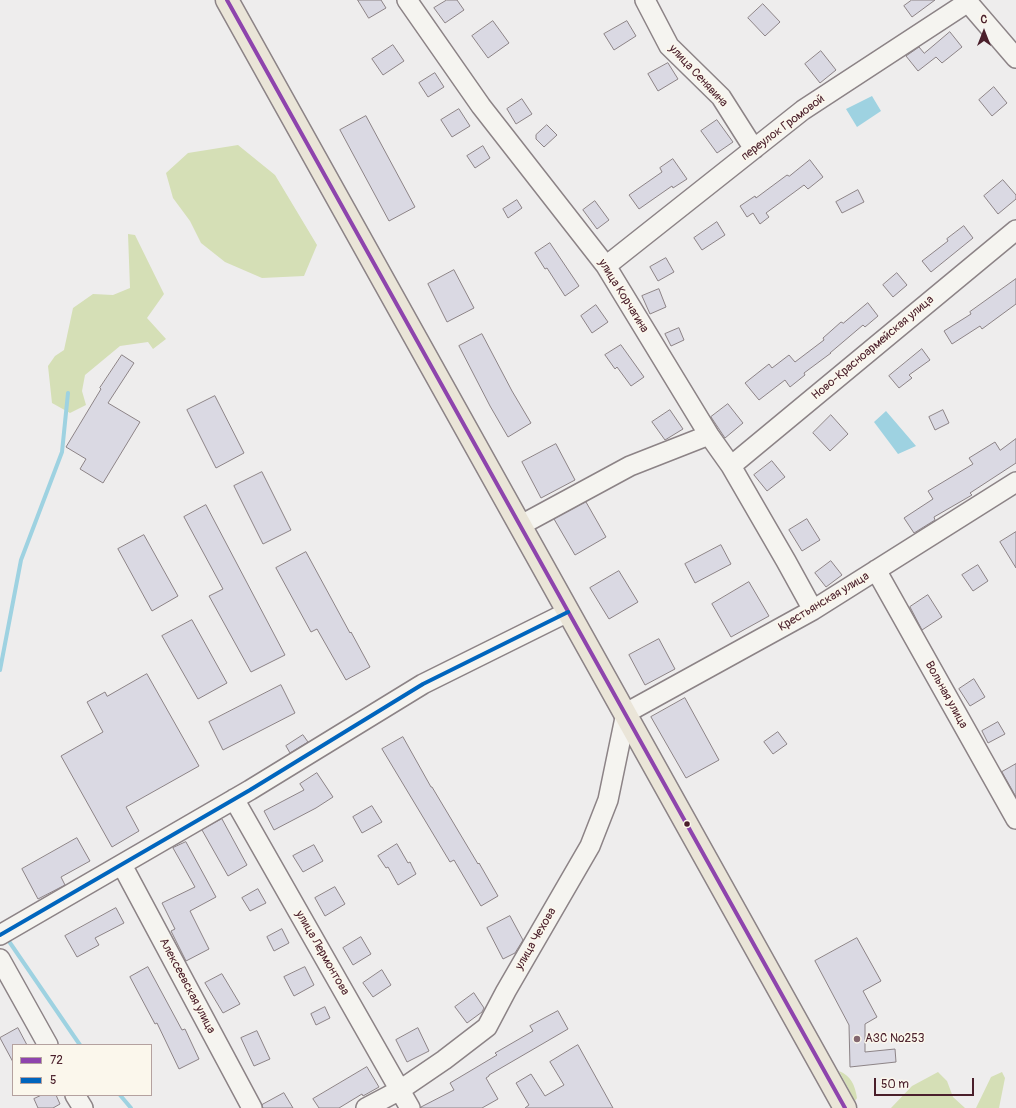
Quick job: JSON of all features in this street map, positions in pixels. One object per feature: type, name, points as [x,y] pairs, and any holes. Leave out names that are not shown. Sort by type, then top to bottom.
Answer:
[{"type":"main road","points":[[227,0],[845,1108]]},
{"type":"street","name":"улица Корчагина","points":[[406,0],[481,106],[606,266],[709,435],[731,466],[813,610]]},
{"type":"street","name":"улица Сенявина","points":[[645,0],[669,46],[721,97],[754,149]]},
{"type":"street","points":[[967,1],[1016,58]]},
{"type":"street","name":"переулок Громовой","points":[[606,266],[803,110],[967,1]]},
{"type":"street","name":"Ново-Красноармейская улица","points":[[731,466],[1016,230]]},
{"type":"street","points":[[521,525],[630,466],[709,435]]},
{"type":"street","name":"Крестьянская улица","points":[[626,713],[813,610],[1016,482]]},
{"type":"street","name":"Вольная улица","points":[[876,570],[1016,819]]},
{"type":"street","points":[[0,935],[234,799],[423,684],[568,612]]},
{"type":"street","name":"улица Чехова","points":[[366,1108],[400,1090],[444,1060],[488,1027],[506,991],[590,846],[608,800],[626,713]]},
{"type":"street","name":"улица Лермонтова","points":[[234,799],[410,1108]]},
{"type":"street","name":"Алексеевская улица","points":[[122,865],[252,1108]]},
{"type":"street","points":[[0,959],[47,1044]]},
{"type":"street","points":[[76,1096],[82,1108]]},
{"type":"green space","points":[[238,145],[275,175],[317,245],[304,276],[262,278],[225,262],[201,243],[190,221],[173,198],[166,173],[188,153]]},
{"type":"green space","points":[[128,234],[135,235],[164,294],[147,318],[166,339],[153,349],[148,342],[120,346],[85,375],[82,391],[86,405],[70,413],[52,403],[48,366],[55,356],[64,350],[73,308],[93,294],[113,295],[130,288]]},
{"type":"green space","points":[[839,1071],[847,1076],[852,1082],[857,1098],[855,1101]]},
{"type":"green space","points":[[938,1072],[947,1081],[953,1097],[965,1108],[891,1108],[912,1086]]},
{"type":"green space","points":[[1002,1072],[1005,1078],[999,1108],[976,1108],[991,1077]]},
{"type":"water","points":[[872,96],[881,111],[857,127],[846,109]]},
{"type":"water","points":[[886,411],[916,446],[898,454],[874,422]]},
{"type":"building","points":[[358,0],[381,0],[386,8],[369,18]]},
{"type":"building","points":[[447,0],[457,0],[464,10],[445,23],[434,8]]},
{"type":"building","points":[[912,0],[935,0],[912,17],[904,6]]},
{"type":"building","points":[[763,4],[780,22],[765,36],[748,18]]},
{"type":"building","points":[[493,21],[509,43],[488,58],[472,36]]},
{"type":"building","points":[[627,21],[636,36],[614,50],[604,34]]},
{"type":"building","points":[[950,32],[962,47],[942,63],[936,57],[918,71],[906,56],[919,47],[924,53]]},
{"type":"building","points":[[393,45],[404,61],[383,75],[372,59]]},
{"type":"building","points":[[821,51],[836,70],[820,83],[805,64]]},
{"type":"building","points":[[668,63],[678,79],[658,91],[648,74]]},
{"type":"building","points":[[435,73],[444,87],[428,97],[419,83]]},
{"type":"building","points":[[994,87],[1007,103],[992,116],[979,100]]},
{"type":"building","points":[[522,99],[532,114],[516,124],[507,109]]},
{"type":"building","points":[[459,109],[470,126],[452,137],[441,120]]},
{"type":"building","points":[[366,116],[415,207],[389,221],[340,130]]},
{"type":"building","points":[[717,120],[733,142],[717,153],[701,131]]},
{"type":"building","points":[[547,125],[557,135],[544,147],[536,139],[536,135]]},
{"type":"building","points":[[483,146],[490,158],[475,168],[467,156]]},
{"type":"building","points":[[673,159],[687,179],[673,188],[672,186],[639,209],[629,195],[662,172],[660,168]]},
{"type":"building","points":[[810,160],[823,177],[808,189],[804,185],[766,213],[769,217],[760,224],[753,213],[747,217],[740,206],[755,196],[756,198]]},
{"type":"building","points":[[1003,180],[1016,195],[1016,199],[998,214],[984,196]]},
{"type":"building","points":[[858,190],[864,202],[842,213],[836,202]]},
{"type":"building","points":[[517,200],[522,208],[508,218],[503,209]]},
{"type":"building","points":[[595,201],[609,220],[597,229],[583,210]]},
{"type":"building","points":[[717,222],[725,235],[702,250],[694,238]]},
{"type":"building","points":[[964,226],[973,238],[931,272],[922,261],[948,241],[947,239]]},
{"type":"building","points":[[550,243],[579,286],[565,296],[547,268],[545,269],[535,253]]},
{"type":"building","points":[[666,258],[674,272],[658,281],[650,267]]},
{"type":"building","points":[[454,270],[474,308],[447,322],[428,284]]},
{"type":"building","points":[[897,273],[907,285],[893,297],[883,285]]},
{"type":"building","points":[[1016,279],[1016,304],[982,329],[980,326],[952,344],[944,331],[971,314],[970,312]]},
{"type":"building","points":[[659,289],[666,307],[650,314],[642,296]]},
{"type":"building","points":[[868,303],[878,316],[865,327],[863,325],[831,353],[804,373],[805,375],[790,387],[785,380],[759,400],[745,383],[769,364],[772,368],[789,355],[795,362],[824,340],[823,338],[841,322],[843,323]]},
{"type":"building","points":[[596,305],[608,322],[592,333],[581,316]]},
{"type":"building","points":[[679,328],[684,340],[671,346],[665,334]]},
{"type":"building","points":[[482,334],[512,391],[531,423],[508,437],[459,346]]},
{"type":"building","points":[[621,345],[644,377],[631,386],[617,367],[615,369],[605,355]]},
{"type":"building","points":[[922,349],[930,360],[909,375],[912,378],[899,388],[889,376]]},
{"type":"building","points":[[122,355],[134,363],[108,403],[140,422],[103,483],[80,469],[86,459],[66,447],[101,389],[100,388]]},
{"type":"building","points":[[215,396],[244,453],[216,468],[187,410]]},
{"type":"building","points":[[728,404],[743,423],[725,438],[711,417]]},
{"type":"building","points":[[670,410],[683,429],[665,440],[652,422]]},
{"type":"building","points":[[943,410],[949,423],[935,430],[929,417]]},
{"type":"building","points":[[831,415],[848,434],[830,451],[813,433]]},
{"type":"building","points":[[1016,439],[1016,463],[970,493],[972,495],[934,517],[935,520],[914,533],[904,518],[933,499],[928,491],[973,464],[969,458],[995,442],[1000,450]]},
{"type":"building","points":[[556,444],[575,480],[541,498],[522,462]]},
{"type":"building","points":[[772,461],[785,477],[767,491],[754,475]]},
{"type":"building","points":[[262,472],[291,530],[263,544],[234,486]]},
{"type":"building","points":[[586,502],[606,537],[575,555],[554,519]]},
{"type":"building","points":[[206,505],[285,655],[251,672],[209,596],[223,589],[184,517]]},
{"type":"building","points":[[807,519],[820,540],[802,551],[789,530]]},
{"type":"building","points":[[1016,532],[1016,568],[1000,542]]},
{"type":"building","points":[[144,535],[178,596],[152,611],[118,549]]},
{"type":"building","points":[[721,545],[731,564],[695,583],[685,564]]},
{"type":"building","points":[[306,552],[370,667],[346,680],[317,629],[311,632],[276,568]]},
{"type":"building","points":[[831,561],[842,575],[826,587],[815,573]]},
{"type":"building","points":[[978,565],[988,581],[973,591],[962,575]]},
{"type":"building","points":[[619,571],[638,602],[609,619],[590,588]]},
{"type":"building","points":[[749,582],[769,616],[731,637],[712,604]]},
{"type":"building","points":[[928,595],[942,617],[922,630],[910,607]]},
{"type":"building","points":[[192,620],[227,683],[198,699],[162,636]]},
{"type":"building","points":[[659,639],[675,669],[645,685],[629,655]]},
{"type":"building","points":[[147,674],[199,766],[126,807],[139,831],[112,847],[61,756],[103,732],[87,702],[105,692],[107,696]]},
{"type":"building","points":[[974,679],[985,697],[970,706],[959,689]]},
{"type":"building","points":[[281,685],[295,713],[223,750],[209,722]]},
{"type":"building","points":[[685,698],[719,760],[686,778],[651,717]]},
{"type":"building","points":[[998,722],[1005,734],[988,743],[982,731]]},
{"type":"building","points":[[778,732],[787,744],[773,754],[764,742]]},
{"type":"building","points":[[303,735],[308,742],[290,753],[286,746]]},
{"type":"building","points":[[403,737],[431,787],[498,896],[481,906],[454,860],[450,862],[382,749]]},
{"type":"building","points":[[1016,764],[1016,797],[1002,772]]},
{"type":"building","points":[[317,773],[333,797],[316,808],[274,830],[264,811],[304,790],[300,784]]},
{"type":"building","points":[[372,806],[382,822],[362,833],[353,817]]},
{"type":"building","points":[[222,819],[247,865],[228,876],[202,830]]},
{"type":"building","points":[[77,838],[90,861],[61,877],[65,885],[38,899],[22,869]]},
{"type":"building","points":[[186,842],[216,897],[190,911],[209,949],[186,961],[171,931],[175,929],[162,903],[195,887],[173,848]]},
{"type":"building","points":[[397,844],[408,863],[410,862],[416,874],[398,885],[388,867],[386,868],[378,856]]},
{"type":"building","points":[[314,845],[323,861],[303,872],[293,856]]},
{"type":"building","points":[[335,887],[345,904],[325,916],[315,898]]},
{"type":"building","points":[[258,889],[266,903],[250,911],[242,898]]},
{"type":"building","points":[[116,908],[124,923],[95,938],[99,945],[77,957],[65,936]]},
{"type":"building","points":[[510,916],[523,940],[515,953],[503,959],[487,928]]},
{"type":"building","points":[[282,929],[289,943],[274,951],[267,937]]},
{"type":"building","points":[[361,937],[371,954],[353,965],[343,948]]},
{"type":"building","points":[[857,938],[881,981],[863,991],[877,1017],[865,1024],[865,1052],[895,1049],[896,1062],[850,1067],[849,1025],[815,961]]},
{"type":"building","points":[[148,967],[182,1030],[185,1029],[199,1059],[179,1069],[157,1023],[155,1024],[130,977]]},
{"type":"building","points":[[305,967],[314,985],[294,996],[284,977]]},
{"type":"building","points":[[382,970],[391,985],[373,997],[363,983]]},
{"type":"building","points":[[222,974],[240,1004],[223,1013],[205,983]]},
{"type":"building","points":[[474,993],[484,1008],[482,1012],[467,1023],[455,1007]]},
{"type":"building","points":[[325,1007],[330,1018],[316,1025],[311,1014]]},
{"type":"building","points":[[558,1011],[568,1029],[486,1078],[498,1099],[482,1108],[421,1108],[454,1090],[450,1083],[497,1055],[495,1053],[533,1031],[530,1026]]},
{"type":"building","points":[[18,1028],[26,1044],[12,1044],[12,1060],[0,1038]]},
{"type":"building","points":[[418,1028],[429,1051],[407,1062],[396,1040]]},
{"type":"building","points":[[257,1031],[270,1059],[254,1066],[241,1038]]},
{"type":"building","points":[[578,1045],[613,1108],[525,1108],[529,1105],[516,1083],[531,1074],[545,1096],[564,1085],[550,1062]]},
{"type":"building","points":[[367,1067],[379,1087],[363,1096],[362,1094],[339,1108],[319,1108],[313,1099]]},
{"type":"building","points":[[284,1093],[293,1108],[263,1108],[262,1105]]},
{"type":"building","points":[[40,1096],[56,1096],[60,1104],[53,1108],[38,1108],[34,1099]]},
{"type":"waterway","points":[[0,670],[21,560],[62,452],[68,393]]},
{"type":"waterway","points":[[6,937],[79,1044]]},
{"type":"waterway","points":[[121,1096],[131,1108]]},
{"type":"transit line","name":"72","points":[[227,0],[845,1108]]},
{"type":"transit line","name":"5","points":[[0,935],[250,790],[423,684],[568,612]]},
{"type":"place","name":"АЗС №253","points":[[857,1039]]}]
